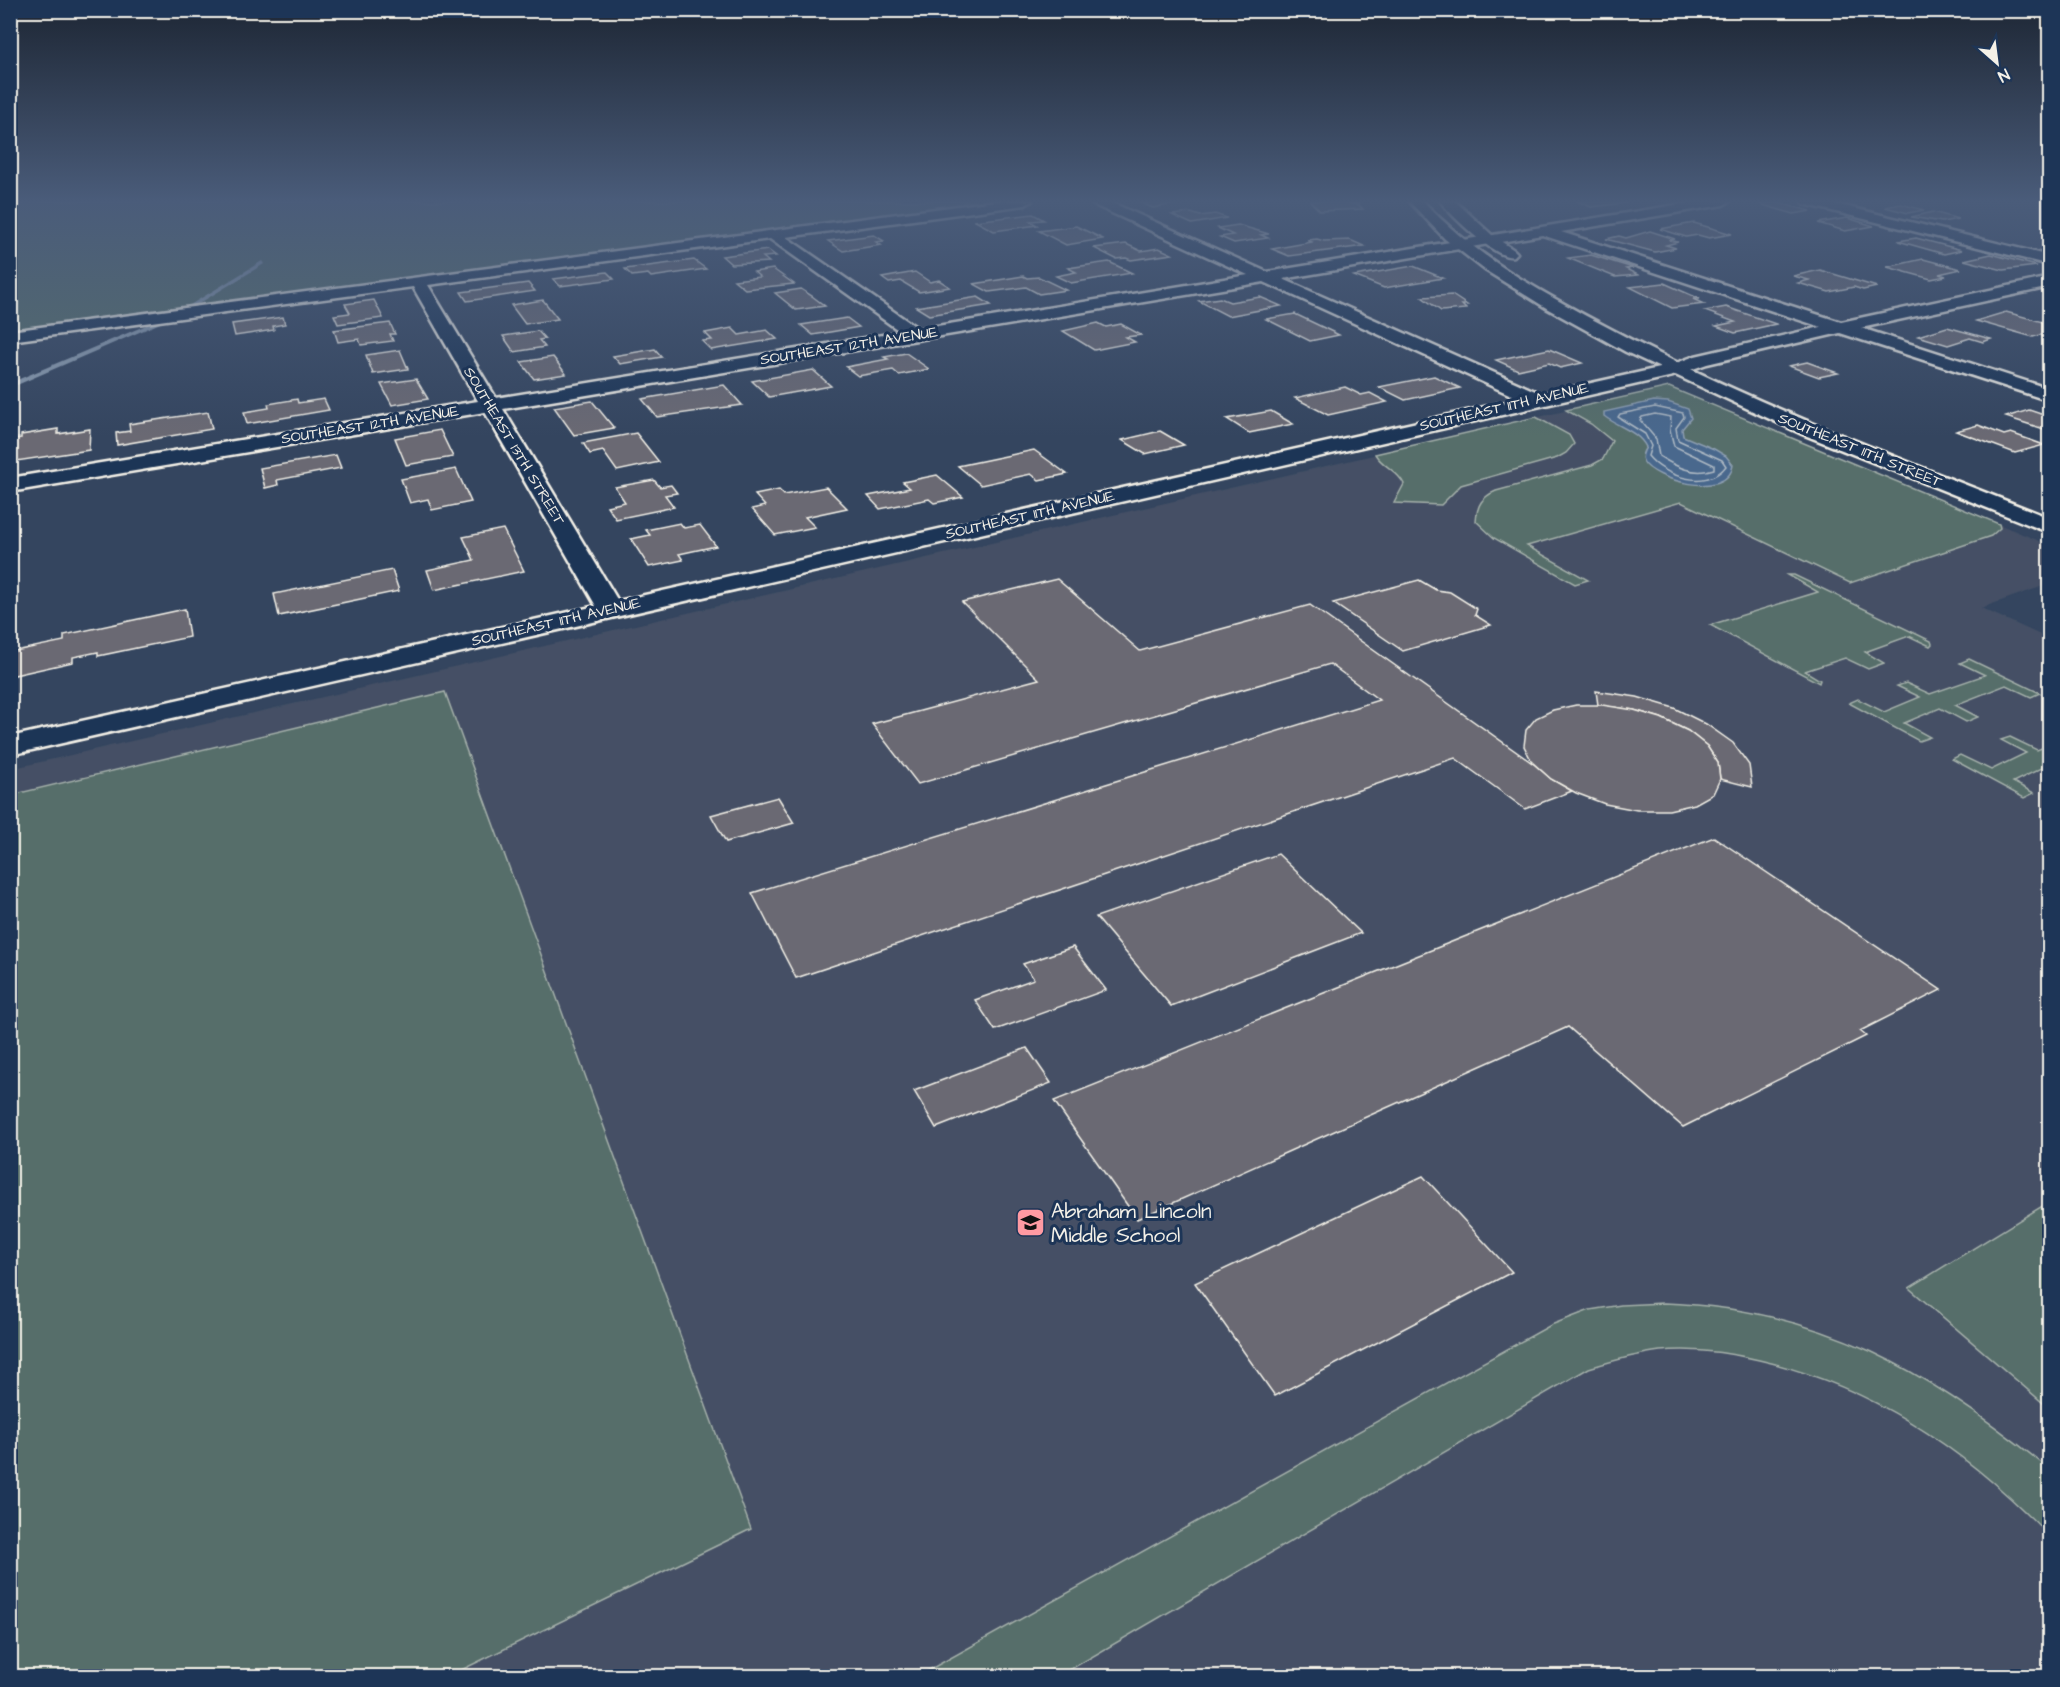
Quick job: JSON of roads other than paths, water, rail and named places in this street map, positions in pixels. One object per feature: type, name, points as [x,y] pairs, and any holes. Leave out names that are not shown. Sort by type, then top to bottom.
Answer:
[{"type":"main road","points":[[10,336],[435,280]]},
{"type":"main road","points":[[837,280],[916,336]]},
{"type":"main road","name":"SOUTHEAST 12TH AVENUE","points":[[10,484],[916,336],[1239,280]]},
{"type":"main road","points":[[1276,280],[1537,399]]},
{"type":"main road","points":[[1512,280],[1540,298],[1685,360],[1736,375]]},
{"type":"main road","points":[[1690,280],[2049,395]]},
{"type":"main road","name":"SOUTHEAST 13TH STREET","points":[[418,282],[611,610]]},
{"type":"main road","name":"SOUTHEAST 11TH AVENUE","points":[[10,746],[1537,399],[1685,360],[2049,282]]},
{"type":"main road","name":"SOUTHEAST 11TH STREET","points":[[1685,360],[1802,426],[2049,525]]},
{"type":"water","points":[[1654,401],[1668,402],[1688,409],[1691,418],[1682,429],[1683,436],[1726,456],[1733,465],[1728,476],[1718,482],[1705,485],[1690,484],[1661,475],[1643,461],[1642,457],[1646,447],[1638,437],[1604,416],[1604,412]]},
{"type":"waterway","points":[[188,308],[234,280]]},
{"type":"waterway","points":[[10,386],[163,320]]},
{"type":"place","name":"Abraham Lincoln Middle School","points":[[1030,1223]]}]
